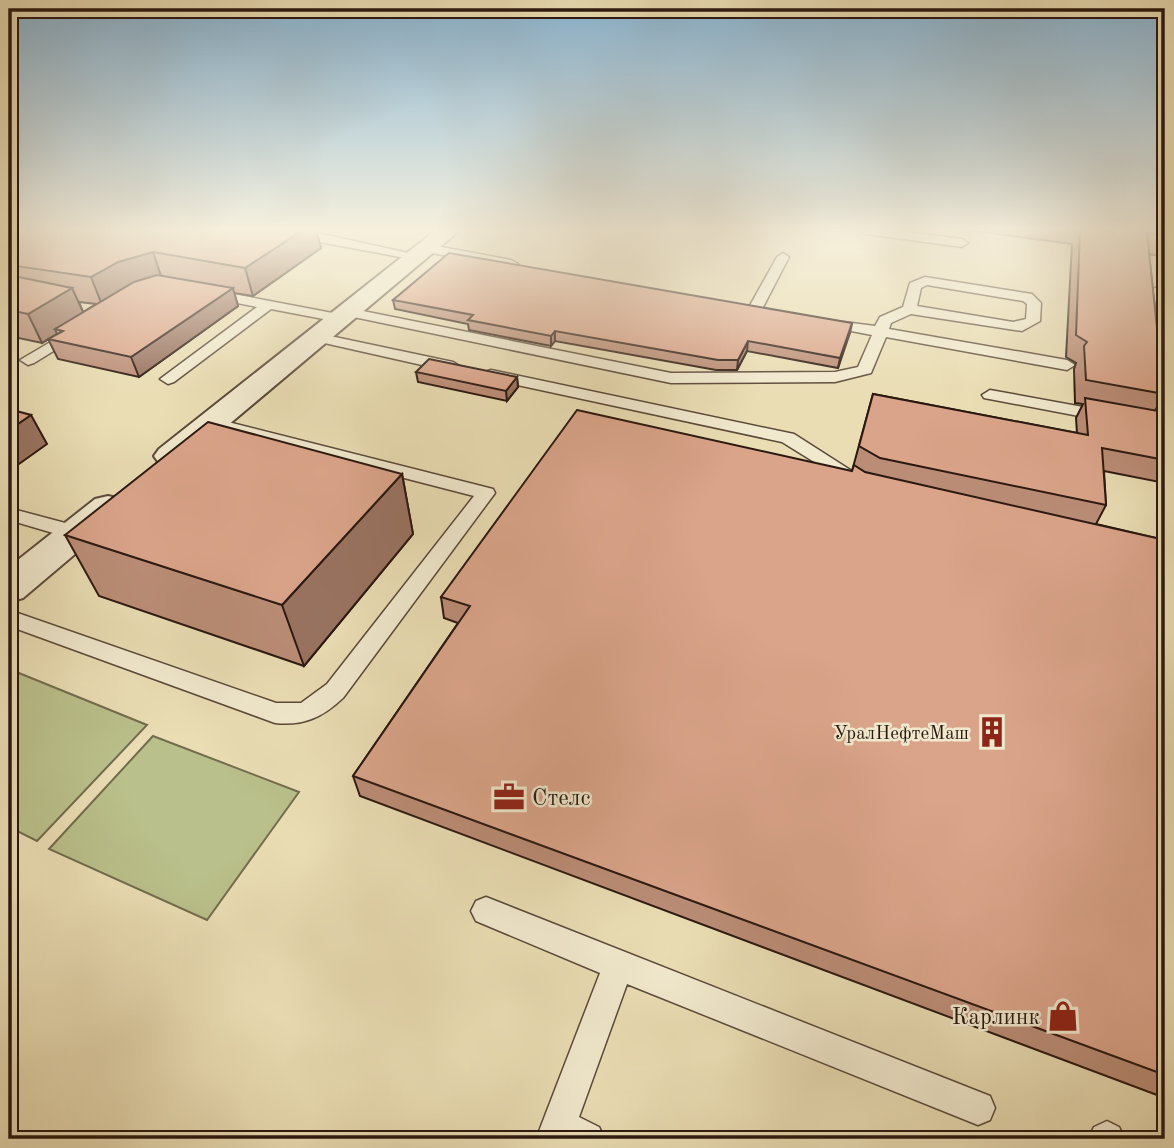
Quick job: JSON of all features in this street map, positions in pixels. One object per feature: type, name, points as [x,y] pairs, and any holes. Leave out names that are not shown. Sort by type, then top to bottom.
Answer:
[{"type":"street","points":[[9,588],[383,284]]},
{"type":"lane","points":[[754,309],[768,284]]},
{"type":"lane","points":[[909,309],[918,284]]},
{"type":"lane","points":[[334,323],[671,377],[852,375],[866,370],[885,320],[909,309],[1013,327],[1022,327],[1033,321],[1034,303],[1027,297],[946,284]]},
{"type":"lane","points":[[1165,288],[1160,289],[1165,314]]},
{"type":"lane","points":[[189,290],[268,305],[788,439],[867,486],[880,489]]},
{"type":"lane","points":[[168,379],[268,305]]},
{"type":"lane","points":[[805,318],[1067,365]]},
{"type":"lane","points":[[28,360],[93,320]]},
{"type":"lane","points":[[990,395],[1125,420]]},
{"type":"lane","points":[[9,618],[275,713],[297,716],[316,708],[335,691],[486,493],[212,423]]},
{"type":"lane","points":[[9,514],[77,533]]},
{"type":"lane","points":[[486,912],[978,1108]]},
{"type":"lane","points":[[567,1135],[618,965]]},
{"type":"green space","points":[[9,669],[147,725],[37,841],[9,827]]},
{"type":"green space","points":[[153,736],[299,792],[207,920],[49,849]]},
{"type":"building","points":[[9,284],[51,284],[72,288],[28,314],[9,310]]},
{"type":"building","points":[[131,284],[207,284],[233,288],[131,357],[48,339],[63,331],[55,329]]},
{"type":"building","points":[[413,284],[625,284],[852,323],[840,358],[748,341],[738,360],[718,360],[555,331],[551,336],[468,320],[473,315],[393,300]]},
{"type":"building","points":[[1078,284],[1152,284],[1164,394],[1086,380],[1084,346],[1087,342],[1076,335]]},
{"type":"building","points":[[429,359],[517,377],[506,391],[416,372]]},
{"type":"building","points":[[873,394],[1088,435],[1085,398],[1164,412],[1165,460],[1102,448],[1106,505],[880,458],[859,446]]},
{"type":"building","points":[[9,409],[31,415],[9,430]]},
{"type":"building","points":[[577,410],[852,471],[854,465],[865,472],[1165,540],[1165,1075],[353,776],[470,606],[441,597]]},
{"type":"building","points":[[208,422],[402,474],[282,605],[65,535]]},
{"type":"place","name":"УралНефтеМаш","points":[[992,732]]},
{"type":"place","name":"Стелс","points":[[509,797]]},
{"type":"place","name":"Карлинк","points":[[1063,1016]]}]
